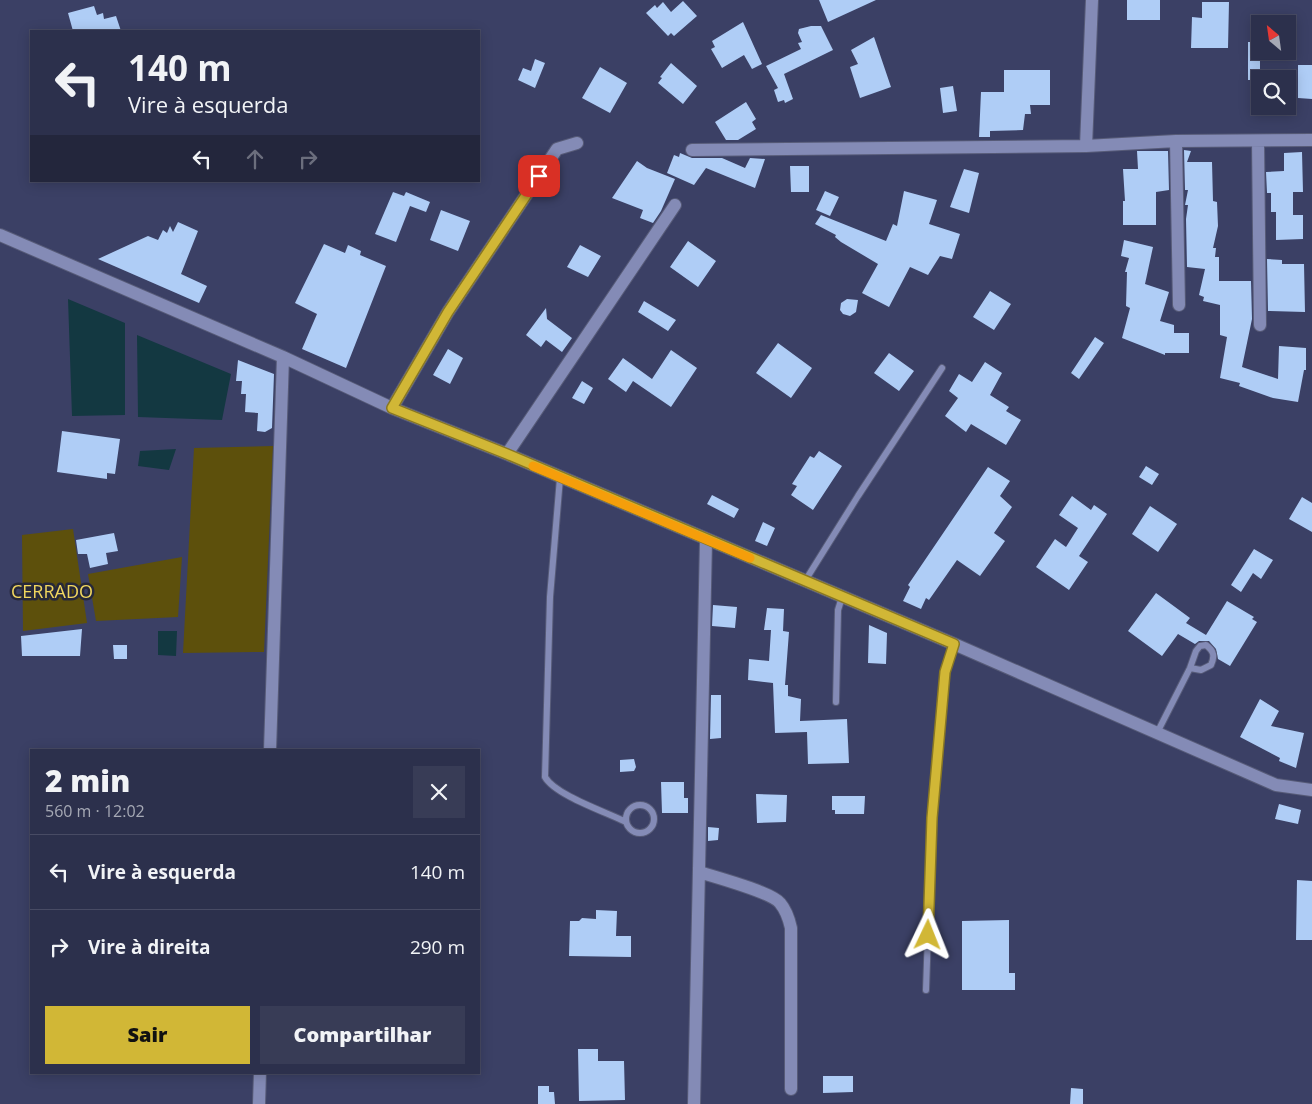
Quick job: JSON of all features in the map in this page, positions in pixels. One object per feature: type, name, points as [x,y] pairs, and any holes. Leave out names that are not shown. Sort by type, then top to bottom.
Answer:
[{"type":"street","points":[[1086,146],[1092,0]]},
{"type":"street","points":[[692,150],[1086,146],[1176,142],[1312,140]]},
{"type":"street","points":[[1258,141],[1260,325]]},
{"type":"street","points":[[1176,142],[1179,305]]},
{"type":"street","points":[[392,408],[448,312],[557,150],[577,143]]},
{"type":"street","points":[[507,454],[675,205]]},
{"type":"street","points":[[0,235],[283,357],[392,408],[507,454],[954,644],[1276,785],[1312,790]]},
{"type":"street","points":[[270,749],[283,357]]},
{"type":"street","points":[[694,1104],[706,540]]},
{"type":"street","points":[[699,872],[779,901],[788,916],[791,928],[791,1089]]},
{"type":"street","points":[[259,1104],[260,1074]]},
{"type":"lane","points":[[805,581],[942,368]]},
{"type":"lane","points":[[560,478],[550,597],[545,777],[548,783],[626,822],[632,831],[642,833],[651,827],[653,817],[648,808],[637,806],[628,812],[626,822]]},
{"type":"lane","points":[[836,702],[838,610],[842,597]]},
{"type":"lane","points":[[926,990],[932,818],[945,672],[954,644]]},
{"type":"lane","points":[[1157,733],[1190,668]]},
{"type":"green space","points":[[273,446],[264,652],[183,653],[194,448]]},
{"type":"green space","name":"CERRADO","points":[[73,529],[87,623],[23,631],[22,535]]},
{"type":"green space","points":[[182,557],[178,617],[96,621],[88,574]]},
{"type":"shaded area","points":[[68,299],[125,323],[125,415],[72,416]]},
{"type":"shaded area","points":[[137,335],[231,374],[222,420],[138,417]]},
{"type":"shaded area","points":[[176,449],[169,470],[138,466],[140,451]]},
{"type":"shaded area","points":[[158,631],[177,631],[176,656],[158,655]]},
{"type":"building","points":[[819,0],[876,0],[828,22]]},
{"type":"building","points":[[1127,0],[1160,0],[1160,20],[1127,20]]},
{"type":"building","points":[[683,1],[697,16],[674,36],[671,33],[668,36],[646,13],[655,5],[657,8],[663,2],[671,12]]},
{"type":"building","points":[[1202,2],[1229,2],[1228,48],[1191,48],[1192,17],[1202,18]]},
{"type":"building","points":[[94,6],[97,15],[103,13],[104,19],[116,16],[121,30],[73,30],[68,13]]},
{"type":"building","points":[[743,22],[762,64],[752,69],[744,55],[722,68],[711,49],[715,47],[712,41]]},
{"type":"building","points":[[821,26],[833,50],[784,74],[793,99],[785,103],[784,100],[778,102],[774,90],[778,88],[766,66],[801,49],[798,43],[802,42],[798,33],[799,29]]},
{"type":"building","points":[[874,37],[891,87],[860,98],[850,67],[858,64],[851,50]]},
{"type":"building","points":[[1248,42],[1251,42],[1251,60],[1260,60],[1260,70],[1251,70],[1251,80],[1248,80]]},
{"type":"building","points":[[535,59],[545,63],[535,88],[518,80],[523,68],[531,71]]},
{"type":"building","points":[[671,63],[697,86],[683,104],[658,83],[662,78],[660,77]]},
{"type":"building","points":[[1298,65],[1312,65],[1312,99],[1298,98]]},
{"type":"building","points":[[600,67],[627,83],[610,113],[582,98]]},
{"type":"building","points":[[1004,70],[1050,70],[1050,105],[1030,105],[1031,114],[1025,114],[1023,130],[990,131],[990,137],[979,137],[981,92],[1004,92]]},
{"type":"building","points":[[953,86],[957,111],[943,113],[940,88]]},
{"type":"building","points":[[746,102],[756,119],[752,122],[756,129],[738,140],[726,140],[715,122]]},
{"type":"building","points":[[1184,150],[1191,151],[1187,162],[1212,162],[1213,201],[1217,202],[1218,226],[1213,248],[1216,248],[1215,257],[1219,257],[1219,281],[1251,281],[1252,319],[1242,367],[1278,379],[1279,346],[1306,348],[1306,370],[1304,370],[1298,402],[1273,398],[1239,386],[1240,383],[1220,378],[1227,337],[1220,335],[1220,305],[1203,301],[1204,297],[1199,295],[1205,269],[1187,267],[1186,219],[1188,205],[1185,205],[1188,190],[1185,190]]},
{"type":"building","points":[[1137,151],[1168,151],[1169,190],[1156,192],[1156,225],[1123,225],[1123,201],[1125,201],[1123,169],[1138,169]]},
{"type":"building","points":[[1302,152],[1303,192],[1293,192],[1293,215],[1303,215],[1303,239],[1276,240],[1276,212],[1271,212],[1271,193],[1267,193],[1266,172],[1284,171],[1284,153]]},
{"type":"building","points":[[680,153],[692,158],[722,158],[745,168],[750,158],[765,159],[755,188],[706,168],[694,185],[667,173],[674,155],[679,157]]},
{"type":"building","points":[[637,161],[647,168],[675,179],[661,211],[653,223],[640,218],[643,210],[612,198]]},
{"type":"building","points":[[790,166],[809,166],[809,192],[791,192]]},
{"type":"building","points":[[964,169],[979,173],[969,213],[950,207]]},
{"type":"building","points":[[825,191],[839,197],[830,216],[816,210]]},
{"type":"building","points":[[904,191],[937,200],[929,224],[960,234],[952,259],[940,256],[928,275],[910,267],[889,307],[862,293],[878,264],[841,242],[835,237],[836,235],[815,224],[821,215],[886,241],[893,224],[897,226]]},
{"type":"building","points":[[393,192],[404,196],[406,192],[430,202],[426,212],[410,206],[396,242],[375,234]]},
{"type":"building","points":[[441,210],[470,221],[458,251],[430,240]]},
{"type":"building","points":[[178,222],[198,231],[181,274],[207,286],[199,303],[98,259],[148,236],[158,240],[163,230],[167,233],[170,226],[173,232]]},
{"type":"building","points":[[1124,240],[1153,247],[1145,284],[1169,292],[1160,321],[1174,325],[1174,333],[1189,333],[1189,353],[1165,353],[1165,355],[1122,338],[1130,308],[1126,306],[1127,272],[1125,272],[1129,258],[1121,256]]},
{"type":"building","points":[[688,241],[716,261],[698,287],[670,267]]},
{"type":"building","points":[[324,244],[345,253],[348,245],[361,251],[360,255],[386,266],[346,368],[302,349],[317,314],[295,303]]},
{"type":"building","points":[[580,245],[601,256],[588,277],[567,267]]},
{"type":"building","points":[[1267,259],[1282,260],[1282,264],[1304,264],[1305,312],[1268,311]]},
{"type":"building","points":[[990,291],[1011,304],[994,330],[973,317]]},
{"type":"building","points":[[847,299],[858,300],[856,312],[850,316],[843,314],[840,310],[841,303]]},
{"type":"building","points":[[644,301],[676,320],[668,331],[638,312]]},
{"type":"building","points":[[546,308],[547,319],[572,338],[562,352],[546,340],[541,347],[526,335]]},
{"type":"building","points":[[1095,337],[1104,343],[1079,379],[1071,373]]},
{"type":"building","points":[[778,343],[812,368],[791,398],[756,373]]},
{"type":"building","points":[[448,349],[463,358],[450,384],[433,375]]},
{"type":"building","points":[[671,350],[697,368],[671,407],[633,381],[626,392],[608,379],[623,358],[652,379]]},
{"type":"building","points":[[889,353],[914,371],[899,391],[874,373]]},
{"type":"building","points":[[238,360],[274,374],[272,428],[265,432],[257,431],[258,413],[245,412],[246,394],[241,394],[242,381],[236,381]]},
{"type":"building","points":[[985,362],[1002,373],[990,395],[1009,407],[1006,411],[1021,420],[1006,445],[971,424],[966,432],[945,416],[958,398],[949,391],[959,374],[972,382]]},
{"type":"building","points":[[582,381],[593,388],[584,404],[572,398]]},
{"type":"building","points":[[62,431],[120,439],[115,474],[107,473],[107,479],[57,472]]},
{"type":"building","points":[[819,451],[842,466],[813,510],[791,495],[797,486],[792,484],[810,456],[814,458]]},
{"type":"building","points":[[1146,466],[1159,474],[1152,485],[1139,477]]},
{"type":"building","points":[[988,467],[1010,481],[1000,496],[1012,507],[994,533],[1005,541],[980,576],[957,560],[929,600],[926,598],[921,609],[903,601],[910,587],[908,585]]},
{"type":"building","points":[[712,495],[739,509],[734,518],[707,504]]},
{"type":"building","points":[[1072,496],[1091,510],[1094,505],[1107,514],[1079,556],[1088,562],[1069,590],[1036,567],[1055,539],[1066,547],[1078,528],[1059,515]]},
{"type":"building","points":[[1302,497],[1312,503],[1312,532],[1289,519]]},
{"type":"building","points":[[1150,506],[1177,524],[1158,552],[1132,534]]},
{"type":"building","points":[[763,522],[775,528],[767,546],[755,541]]},
{"type":"building","points":[[114,533],[118,551],[106,553],[108,564],[90,568],[87,554],[78,554],[76,540]]},
{"type":"building","points":[[1254,549],[1273,560],[1261,579],[1253,573],[1241,592],[1231,585]]},
{"type":"building","points":[[1156,593],[1190,618],[1186,623],[1206,635],[1227,601],[1254,617],[1252,619],[1257,622],[1230,666],[1218,659],[1216,649],[1209,641],[1199,641],[1195,644],[1178,634],[1162,656],[1128,631]]},
{"type":"building","points":[[713,605],[737,607],[735,628],[712,626]]},
{"type":"building","points":[[767,608],[784,609],[783,631],[789,632],[785,685],[788,685],[788,696],[801,699],[800,721],[847,719],[849,763],[808,764],[807,732],[775,733],[773,683],[748,680],[749,659],[769,661],[771,630],[764,630]]},
{"type":"building","points":[[869,625],[887,633],[886,664],[868,663]]},
{"type":"building","points":[[82,629],[80,656],[22,656],[21,636]]},
{"type":"building","points":[[113,645],[127,645],[127,659],[114,659]]},
{"type":"building","points":[[711,695],[721,695],[721,738],[710,739]]},
{"type":"building","points":[[1260,699],[1279,711],[1271,726],[1304,733],[1296,768],[1279,761],[1280,758],[1240,737]]},
{"type":"building","points":[[634,759],[636,767],[634,771],[620,772],[620,760]]},
{"type":"building","points":[[661,782],[684,782],[684,798],[688,798],[688,813],[662,813]]},
{"type":"building","points":[[756,794],[787,795],[786,822],[757,823]]},
{"type":"building","points":[[832,796],[865,796],[864,814],[835,814],[835,810],[832,810]]},
{"type":"building","points":[[1279,804],[1301,810],[1298,824],[1275,819]]},
{"type":"building","points":[[708,827],[719,828],[718,840],[708,841]]},
{"type":"building","points":[[1297,880],[1312,881],[1312,940],[1296,940]]},
{"type":"building","points":[[596,910],[617,911],[616,936],[631,936],[631,957],[569,956],[570,921],[579,921],[582,918],[596,919]]},
{"type":"building","points":[[1009,920],[1009,973],[1015,973],[1015,990],[962,990],[962,921]]},
{"type":"building","points":[[578,1049],[598,1049],[598,1061],[624,1061],[625,1100],[579,1101]]},
{"type":"building","points":[[823,1076],[853,1076],[853,1092],[823,1093]]},
{"type":"building","points":[[538,1086],[549,1086],[549,1092],[554,1092],[555,1104],[538,1104]]},
{"type":"building","points":[[1071,1088],[1083,1089],[1083,1104],[1070,1104]]},
{"type":"slow traffic","points":[[533,466],[750,558]]},
{"type":"route","points":[[539,176],[448,312],[392,408],[507,454],[954,644],[945,672],[932,818],[928,935]]}]
